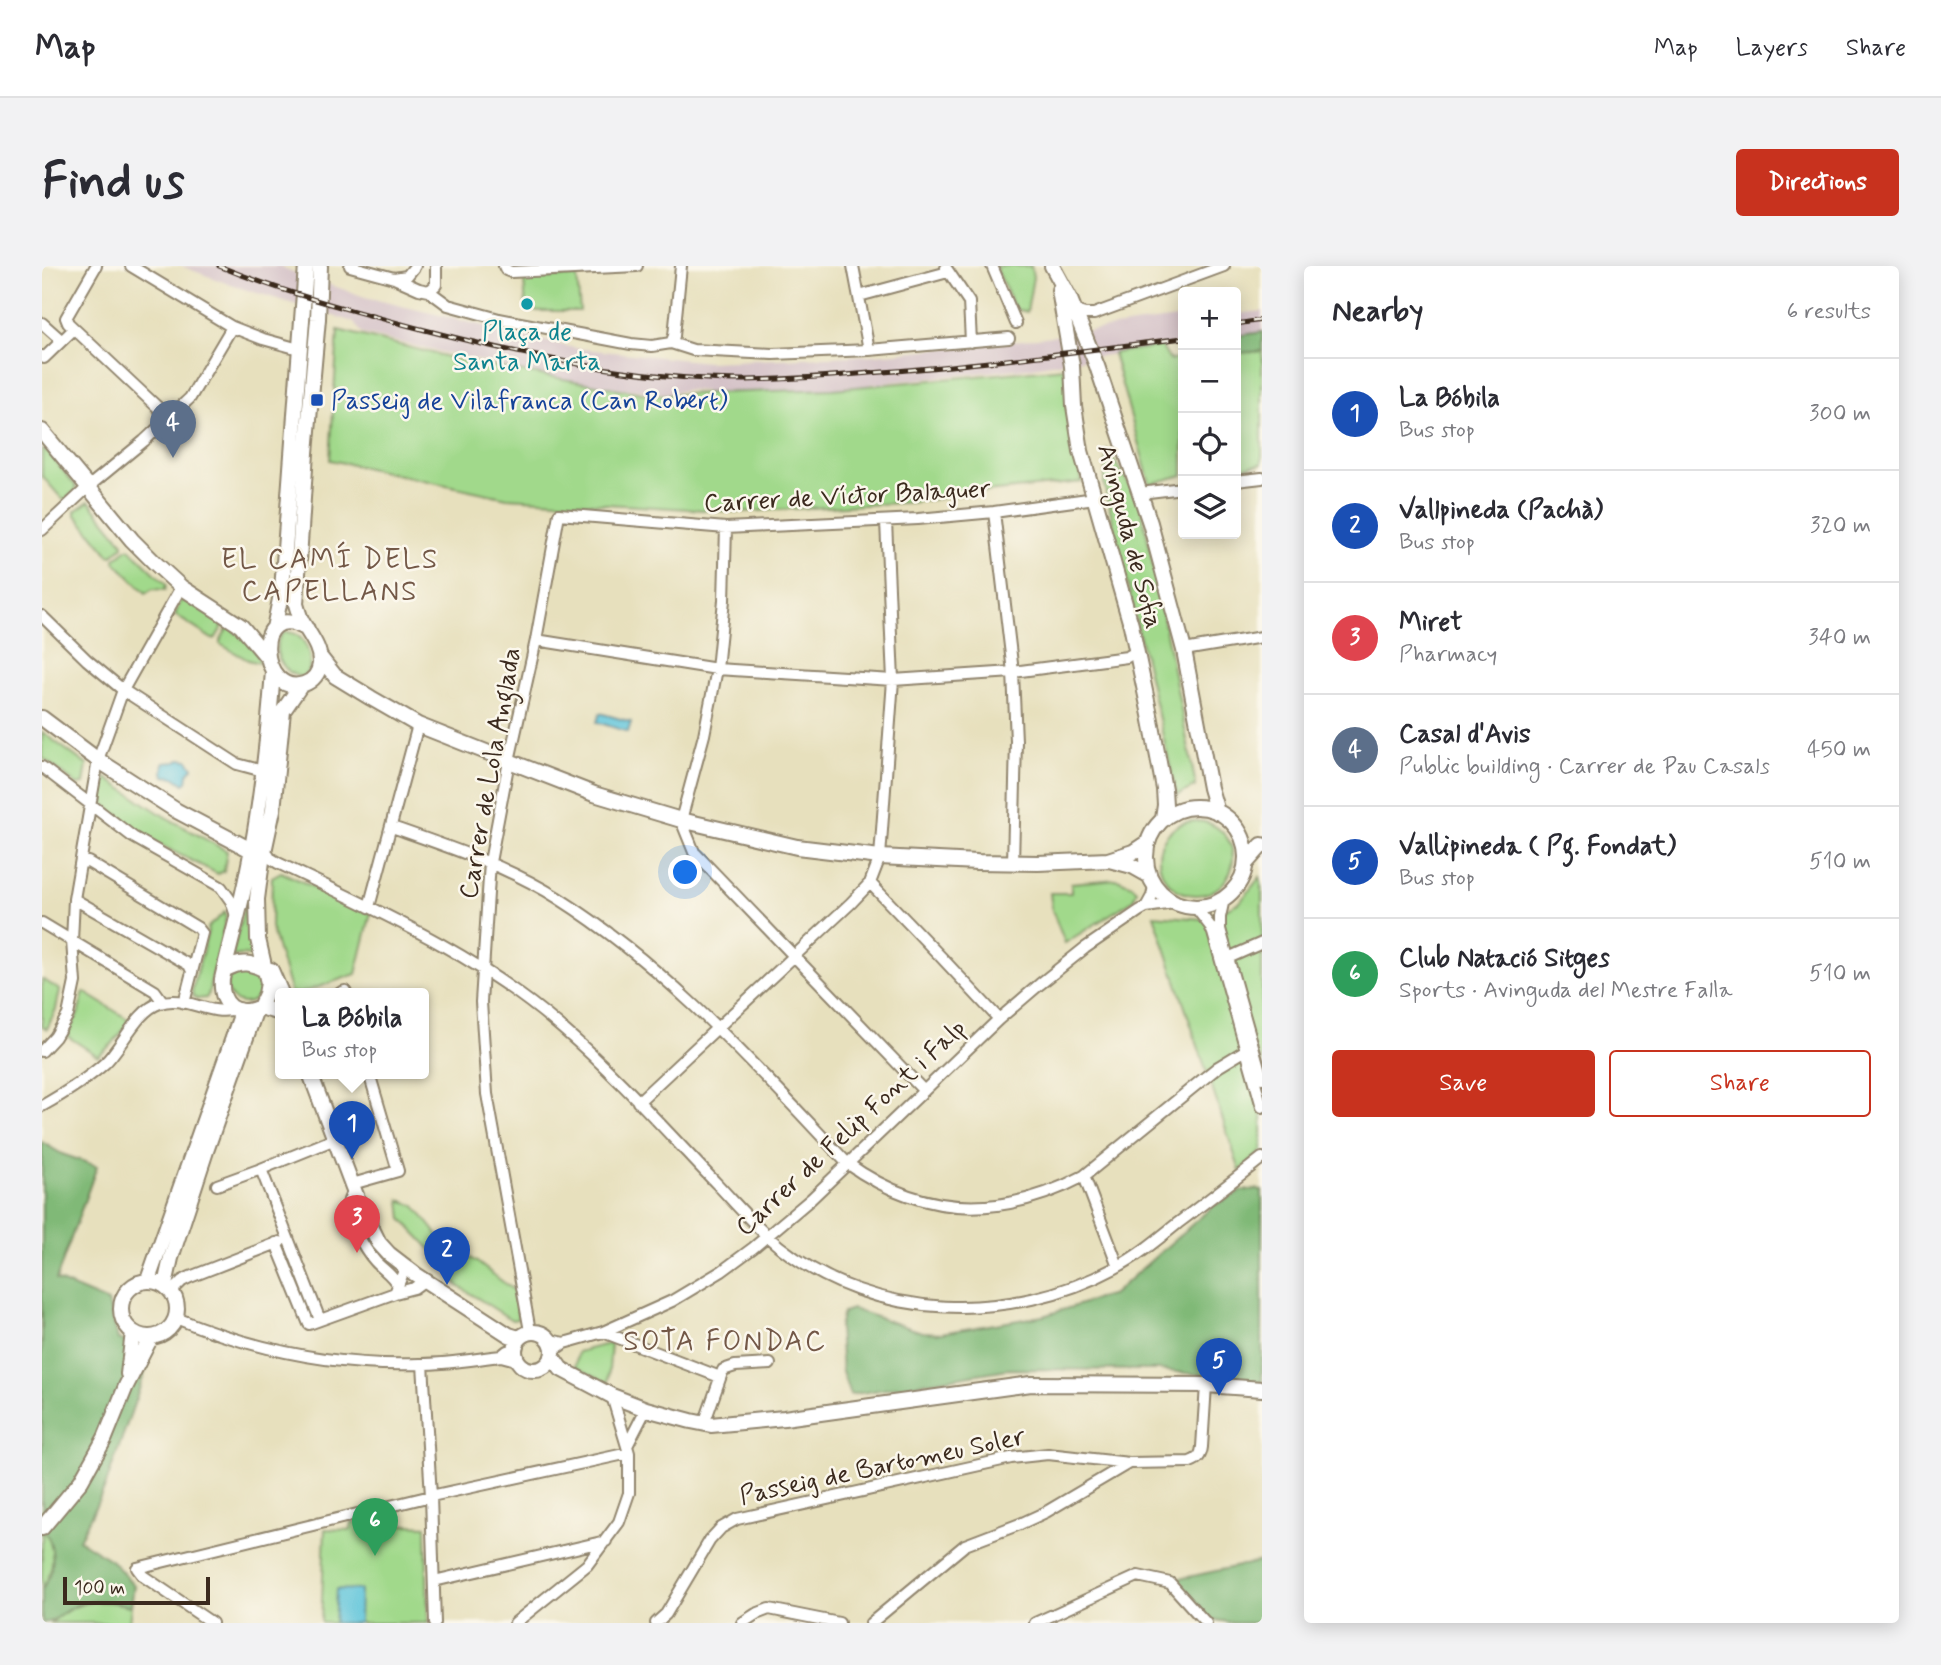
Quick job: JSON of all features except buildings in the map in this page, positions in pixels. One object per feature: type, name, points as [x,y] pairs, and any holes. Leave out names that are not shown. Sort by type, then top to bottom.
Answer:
[{"type":"street","points":[[96,266],[66,318],[68,323],[169,418]]},
{"type":"street","points":[[131,266],[232,327],[263,340],[299,349]]},
{"type":"street","points":[[306,266],[282,590],[266,649],[273,671],[279,679],[287,683],[327,679],[346,685],[418,725],[594,794],[681,820],[797,847],[880,856],[1013,863],[1108,860],[1132,866],[1174,903],[1196,908],[1211,906],[1235,890],[1246,863],[1262,845]]},
{"type":"street","points":[[201,1008],[208,1006],[214,999],[223,974],[247,876],[273,810],[283,710],[320,667],[317,646],[302,622],[296,604],[320,266]]},
{"type":"street","points":[[350,266],[394,278],[424,290],[449,305],[499,319],[631,344],[671,344],[693,350],[773,354],[869,350],[1009,338]]},
{"type":"street","points":[[394,278],[407,276],[416,266]]},
{"type":"street","points":[[416,266],[417,283],[424,290]]},
{"type":"street","points":[[424,290],[436,285],[436,266]]},
{"type":"street","points":[[504,266],[511,272],[636,266]]},
{"type":"street","points":[[671,344],[681,266]]},
{"type":"street","points":[[853,266],[869,350]]},
{"type":"street","points":[[992,266],[1016,323]]},
{"type":"street","name":"Avinguda de Sofia","points":[[1051,266],[1075,311],[1116,418],[1162,565],[1184,650],[1217,812]]},
{"type":"street","name":"Avinguda de Sofia","points":[[1051,266],[1065,319],[1081,451],[1120,583],[1137,652],[1164,789],[1163,819]]},
{"type":"street","points":[[1075,311],[1094,314],[1224,266]]},
{"type":"street","points":[[859,296],[946,269],[969,302],[971,342]]},
{"type":"street","points":[[42,323],[61,340]]},
{"type":"street","points":[[42,530],[190,398],[232,327]]},
{"type":"street","points":[[43,357],[74,329]]},
{"type":"street","points":[[42,431],[132,540],[181,587],[241,626],[267,657]]},
{"type":"street","points":[[1241,480],[1262,478]]},
{"type":"street","points":[[1140,493],[1178,489]]},
{"type":"street","name":"Carrer de Víctor Balaguer","points":[[559,514],[726,528],[886,521],[994,512],[1094,498]]},
{"type":"street","points":[[994,512],[1013,673],[1016,741],[1013,863]]},
{"type":"street","name":"Carrer de Lola Anglada","points":[[515,1345],[487,1094],[482,1032],[482,967],[490,862],[559,514]]},
{"type":"street","points":[[638,1102],[870,883],[880,856],[893,680],[886,521]]},
{"type":"street","points":[[726,528],[724,600],[717,668],[704,735],[681,820],[694,852],[924,1091]]},
{"type":"street","points":[[42,1051],[55,1037],[68,1015],[75,982],[72,941],[75,899],[98,760],[123,690],[181,587]]},
{"type":"street","points":[[42,616],[123,690],[237,764],[264,771]]},
{"type":"street","points":[[241,626],[259,631],[273,630],[283,622],[292,622],[307,629]]},
{"type":"street","points":[[1184,650],[1262,637]]},
{"type":"street","points":[[536,640],[717,668],[893,680],[1013,673],[1127,657],[1137,652]]},
{"type":"street","points":[[320,657],[331,672],[346,685]]},
{"type":"street","points":[[273,671],[258,848],[260,873],[257,911],[258,939],[269,973],[278,988]]},
{"type":"street","points":[[42,718],[98,760],[177,811],[247,848],[258,848],[278,863],[428,936],[482,967],[562,1028],[599,1062],[767,1237],[804,1264],[846,1284],[886,1298],[933,1306],[981,1307],[1022,1302],[1066,1290],[1118,1266],[1142,1251],[1262,1158]]},
{"type":"street","points":[[369,907],[418,725]]},
{"type":"street","points":[[42,767],[133,837],[221,887],[231,901],[236,916]]},
{"type":"street","points":[[1146,907],[1152,896],[1145,858],[1147,842],[1163,819],[1175,811],[1203,807],[1230,821],[1240,833],[1246,863]]},
{"type":"street","points":[[392,827],[490,862],[556,897],[605,930],[654,968],[719,1027],[847,1163],[863,1175],[905,1194],[942,1205],[991,1206],[1020,1202],[1059,1189],[1084,1176],[1218,1066],[1253,1044]]},
{"type":"street","points":[[1240,833],[1262,836]]},
{"type":"street","points":[[1108,860],[1133,852],[1147,842]]},
{"type":"street","points":[[81,863],[88,862],[198,928],[202,933],[184,1003]]},
{"type":"street","points":[[260,873],[272,863],[278,863]]},
{"type":"street","points":[[870,883],[999,1020]]},
{"type":"street","points":[[75,899],[188,965],[191,971]]},
{"type":"street","points":[[1224,899],[1220,929],[1262,1078]]},
{"type":"street","name":"Carrer de Felip Font i Falp","points":[[554,1354],[645,1314],[722,1271],[767,1237],[1040,984],[1085,948],[1146,907],[1174,903]]},
{"type":"street","points":[[1196,908],[1213,933],[1253,1044],[1262,1107]]},
{"type":"street","points":[[42,923],[155,991],[163,1002]]},
{"type":"street","points":[[1228,958],[1262,943]]},
{"type":"street","points":[[238,1012],[225,1000],[223,974],[236,964],[244,962],[254,964],[269,973]]},
{"type":"street","points":[[168,1288],[171,1258],[245,1038],[268,990],[269,973]]},
{"type":"street","points":[[42,1106],[84,1081],[100,1068],[142,1016],[163,1002],[184,1003],[218,1011],[238,1012],[267,1007],[275,1011]]},
{"type":"street","points":[[148,1280],[238,1012]]},
{"type":"street","points":[[312,1079],[353,1187],[379,1243],[404,1266],[515,1345],[526,1369],[540,1369],[554,1354]]},
{"type":"street","points":[[371,1079],[397,1171],[353,1187],[348,1200],[349,1213],[360,1238],[375,1261],[392,1277],[397,1290]]},
{"type":"street","points":[[217,1185],[335,1139]]},
{"type":"street","points":[[261,1169],[320,1320]]},
{"type":"street","points":[[1084,1176],[1118,1266]]},
{"type":"street","points":[[168,1288],[288,1238]]},
{"type":"street","points":[[276,1243],[309,1324],[397,1290],[414,1288],[425,1280]]},
{"type":"street","points":[[397,1290],[404,1266]]},
{"type":"street","points":[[148,1280],[168,1288],[177,1301],[178,1309],[172,1326],[151,1337],[133,1332],[123,1319],[121,1308],[128,1290],[148,1280]]},
{"type":"street","points":[[176,1318],[225,1337],[286,1353],[345,1362],[423,1364],[515,1345],[540,1332],[554,1354],[612,1396],[646,1409],[704,1424],[784,1418],[1031,1384],[1206,1385],[1262,1389]]},
{"type":"street","points":[[126,1386],[133,1332]]},
{"type":"street","points":[[603,1332],[720,1377]]},
{"type":"street","points":[[42,1528],[81,1481],[105,1438],[126,1386],[151,1337]]},
{"type":"street","points":[[423,1364],[435,1623]]},
{"type":"street","points":[[704,1424],[725,1368],[770,1364]]},
{"type":"street","name":"Passeig de Bartomeu Soler","points":[[656,1623],[666,1614],[710,1540],[721,1528],[737,1519],[1011,1458],[1048,1454],[1129,1464],[1190,1462],[1201,1454],[1206,1385]]},
{"type":"street","points":[[515,1623],[587,1565],[619,1522],[625,1509],[629,1493],[628,1448],[612,1396]]},
{"type":"street","points":[[628,1448],[646,1409]]},
{"type":"street","points":[[212,1623],[143,1576],[137,1568],[628,1448]]},
{"type":"street","points":[[870,1623],[965,1545],[1046,1512],[1129,1464]]},
{"type":"street","points":[[434,1581],[606,1541]]},
{"type":"street","points":[[1035,1623],[1138,1576],[1170,1583],[1206,1623]]},
{"type":"street","points":[[742,1623],[769,1609],[839,1623]]},
{"type":"shaded area","points":[[181,266],[280,266],[365,297],[574,348],[708,362],[874,355],[1023,340],[1178,318],[1178,344],[1027,368],[870,384],[869,399],[713,398],[704,391],[686,390],[667,394],[567,381],[363,334],[353,322],[234,286]]},
{"type":"shaded area","points":[[1262,311],[1262,332],[1241,335],[1241,313]]},
{"type":"green space","points":[[995,266],[1031,266],[1033,277],[1027,312],[1015,309]]},
{"type":"green space","points":[[577,276],[580,311],[526,311],[524,279]]},
{"type":"green space","points":[[338,330],[473,363],[653,395],[833,389],[1065,368],[1082,482],[916,502],[738,512],[507,498],[330,460]]},
{"type":"green space","points":[[1262,332],[1262,351],[1241,353],[1241,335]]},
{"type":"green space","points":[[1161,346],[1170,360],[1178,359],[1178,476],[1150,484],[1113,353]]},
{"type":"green space","points":[[1262,351],[1262,464],[1241,467],[1241,413],[1241,353]]},
{"type":"green space","points":[[42,449],[45,449],[76,486],[76,490],[65,500],[42,476]]},
{"type":"green space","points":[[1107,450],[1140,500],[1196,786],[1177,796],[1104,484]]},
{"type":"green space","points":[[89,501],[123,543],[112,556],[75,514],[75,511]]},
{"type":"green space","points":[[127,549],[165,583],[165,590],[153,589],[146,593],[115,562]]},
{"type":"green space","points":[[185,599],[223,623],[215,639],[175,615],[181,600]]},
{"type":"green space","points":[[230,628],[252,648],[260,663],[248,660],[220,644]]},
{"type":"green space","points":[[284,632],[297,635],[308,650],[309,670],[302,677],[283,666],[277,652],[279,638]]},
{"type":"green space","points":[[42,732],[87,765],[84,784],[77,785],[42,757]]},
{"type":"green space","points":[[106,778],[167,818],[227,851],[224,871],[218,874],[122,821],[101,798]]},
{"type":"green space","points":[[1189,821],[1203,821],[1217,827],[1227,837],[1233,858],[1231,872],[1217,889],[1203,895],[1189,895],[1175,889],[1165,879],[1159,865],[1159,851],[1165,837],[1175,827]]},
{"type":"green space","points":[[281,872],[371,913],[356,974],[315,988],[289,988],[271,927],[272,877]]},
{"type":"green space","points":[[1260,877],[1262,1151],[1240,1171],[1154,915],[1204,919],[1240,902]]},
{"type":"green space","points":[[1117,879],[1132,885],[1137,891],[1133,900],[1065,943],[1052,910],[1050,893],[1071,893],[1071,883]]},
{"type":"green space","points":[[249,886],[253,886],[250,926],[255,956],[232,957]]},
{"type":"green space","points":[[225,912],[226,918],[208,995],[198,999],[193,996],[192,991],[207,928]]},
{"type":"green space","points":[[244,969],[256,974],[261,986],[256,998],[244,1003],[232,998],[227,986],[232,974]]},
{"type":"green space","points":[[42,979],[60,990],[56,1009],[47,1029],[42,1026]]},
{"type":"green space","points":[[84,992],[131,1021],[98,1056],[67,1036],[78,1014]]},
{"type":"green space","points":[[42,1142],[62,1154],[97,1166],[56,1280],[108,1302],[118,1339],[152,1352],[105,1487],[79,1540],[112,1561],[134,1585],[131,1606],[101,1601],[86,1602],[50,1622],[42,1623],[42,1590],[50,1575],[53,1557],[51,1544],[42,1529]]},
{"type":"green space","points":[[1241,1191],[1262,1191],[1262,1382],[1160,1370],[1008,1369],[850,1395],[842,1372],[839,1327],[843,1312],[852,1309],[922,1332],[941,1333],[1043,1316],[1113,1294],[1213,1206]]},
{"type":"green space","points":[[400,1200],[414,1205],[442,1240],[477,1262],[516,1292],[518,1319],[512,1320],[457,1285],[446,1265],[402,1219]]},
{"type":"green space","points":[[611,1343],[608,1383],[575,1367],[578,1352]]},
{"type":"green space","points":[[352,1522],[426,1526],[428,1623],[321,1623],[325,1529],[351,1530]]},
{"type":"green space","points":[[42,1529],[51,1543],[52,1559],[42,1590]]},
{"type":"green space","points":[[1262,1561],[1262,1623],[1233,1623],[1211,1619],[1174,1580]]},
{"type":"green space","points":[[107,1601],[131,1606],[129,1623],[51,1623],[77,1606]]},
{"type":"water","points":[[600,713],[631,722],[628,732],[597,722]]},
{"type":"water","points":[[188,760],[193,768],[184,784],[174,777],[164,776],[163,772],[164,763]]},
{"type":"water","points":[[336,1589],[360,1590],[359,1623],[334,1623]]},
{"type":"railway","points":[[219,266],[319,301],[500,348],[619,371],[700,379],[776,379],[883,372],[1178,339]]},
{"type":"railway","points":[[1241,323],[1262,320]]},
{"type":"place","name":"Plaça de Santa Marta","points":[[527,304]]},
{"type":"place","name":"Passeig de Vilafranca (Can Robert)","points":[[317,400]]},
{"type":"place","name":"Casal d'Avis","points":[[173,458]]},
{"type":"place","name":"La Bóbila","points":[[352,1159]]},
{"type":"place","name":"Miret","points":[[357,1253]]},
{"type":"place","name":"Vallpineda (Pachà)","points":[[447,1285]]},
{"type":"place","name":"Vallipineda ( Pg. Fondat)","points":[[1219,1396]]},
{"type":"place","name":"Club Natació Sitges","points":[[375,1556]]},
{"type":"district","name":"EL CAMÍ DELS CAPELLANS","points":[[330,574]]},
{"type":"district","name":"SOTA FONDAC","points":[[725,1340]]}]
